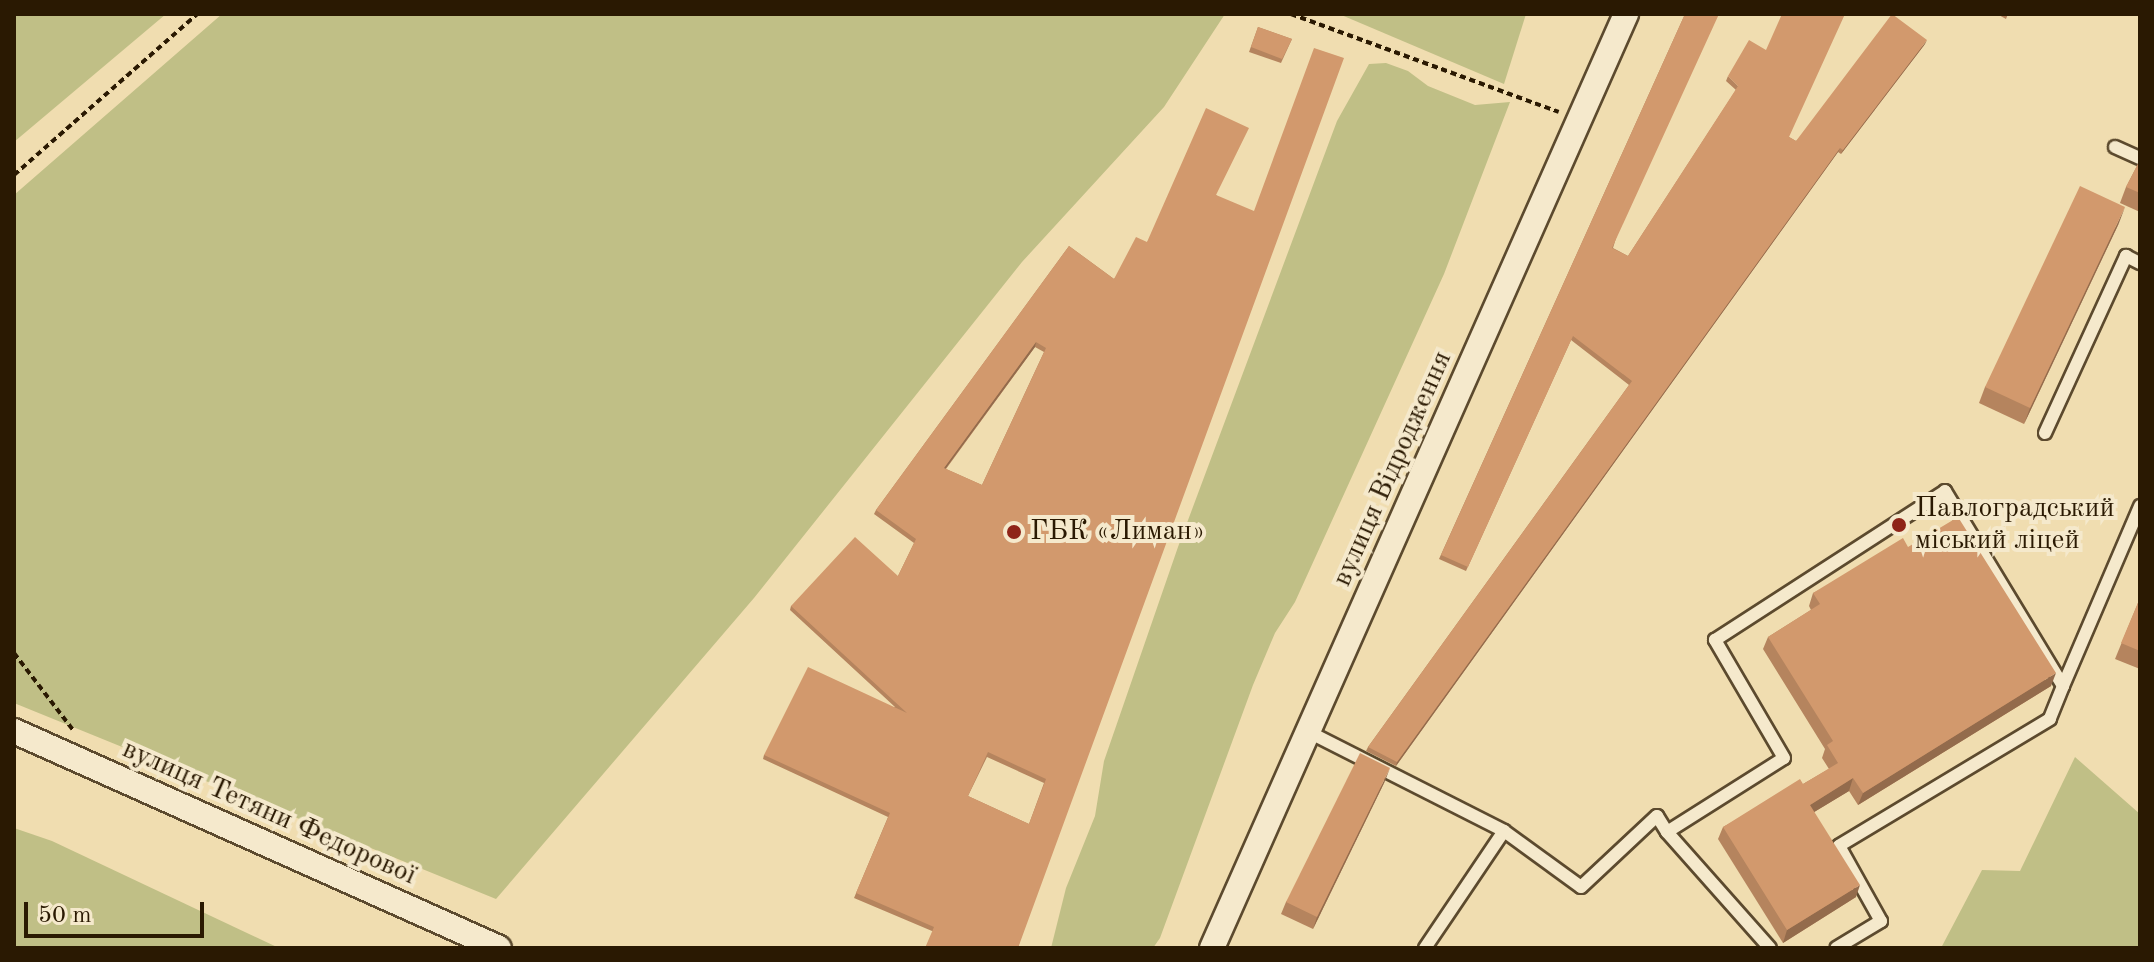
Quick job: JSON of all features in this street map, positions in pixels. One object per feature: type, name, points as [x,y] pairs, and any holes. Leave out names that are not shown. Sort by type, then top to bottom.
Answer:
[{"type":"street","name":"вулиця Відродження","points":[[1212,948],[1626,14]]},
{"type":"street","name":"вулиця Тетяни Федорової","points":[[14,731],[499,948]]},
{"type":"lane","points":[[2115,147],[2140,158]]},
{"type":"lane","points":[[2045,433],[2126,256],[2140,263]]},
{"type":"lane","points":[[1667,832],[1784,758],[1715,640],[1945,491],[2063,686]]},
{"type":"lane","points":[[1836,948],[1881,921],[1839,846],[2050,719],[2140,506]]},
{"type":"lane","points":[[1307,731],[1504,831],[1581,887],[1657,816],[1667,832],[1770,948]]},
{"type":"lane","points":[[1425,948],[1504,831]]},
{"type":"path","points":[[14,175],[197,14]]},
{"type":"path","points":[[1291,14],[1581,120]]},
{"type":"path","points":[[14,653],[76,734],[75,758]]},
{"type":"shaded area","points":[[14,14],[166,14],[14,142]]},
{"type":"shaded area","points":[[222,14],[1225,14],[1164,107],[1022,262],[754,598],[496,899],[14,703],[14,195]]},
{"type":"shaded area","points":[[1339,14],[1526,14],[1504,84]]},
{"type":"shaded area","points":[[1386,63],[1408,71],[1428,86],[1475,105],[1510,102],[1444,274],[1295,602],[1275,633],[1253,685],[1160,938],[1153,948],[1051,948],[1066,888],[1095,816],[1104,761],[1178,547],[1337,121],[1369,64]]},
{"type":"shaded area","points":[[2075,757],[2140,814],[2140,948],[1941,948],[1982,870],[2020,871]]},
{"type":"shaded area","points":[[14,828],[52,841],[279,948],[14,948]]},
{"type":"building","points":[[1685,14],[1719,14],[1612,248],[1628,256],[1738,86],[1728,76],[1749,40],[1766,50],[1782,14],[1845,14],[1789,137],[1796,141],[1892,14],[1927,40],[1843,150],[1840,148],[1397,762],[1368,747],[1632,381],[1573,336],[1468,567],[1441,555]]},
{"type":"building","points":[[1258,27],[1292,39],[1282,59],[1251,47]]},
{"type":"building","name":"ГБК «Лиман»","points":[[1314,48],[1344,58],[1018,948],[925,948],[934,927],[856,893],[890,813],[764,755],[808,667],[907,713],[791,606],[855,537],[898,576],[916,539],[876,510],[1069,246],[1114,279],[1136,237],[1147,242],[1206,108],[1249,128],[1216,195],[1254,211]],"holes":[[[1036,342],[1046,348],[982,485],[944,468]],[[988,752],[1046,779],[1029,824],[968,796]]]},
{"type":"building","points":[[2140,160],[2140,193],[2126,187]]},
{"type":"building","points":[[2080,186],[2125,207],[2030,408],[1985,387]]},
{"type":"building","points":[[1958,517],[2056,673],[1863,793],[1853,778],[1810,805],[1860,885],[1787,930],[1723,827],[1800,779],[1803,784],[1838,763],[1827,745],[1833,741],[1768,637],[1820,604],[1813,593],[1903,538],[1908,547]]},
{"type":"building","points":[[2140,598],[2140,651],[2121,643]]},
{"type":"building","points":[[1360,753],[1390,768],[1317,917],[1286,902]]},
{"type":"place","name":"Павлоградський міський ліцей","points":[[1899,525]]},
{"type":"place","name":"ГБК «Лиман»","points":[[1014,532]]}]
